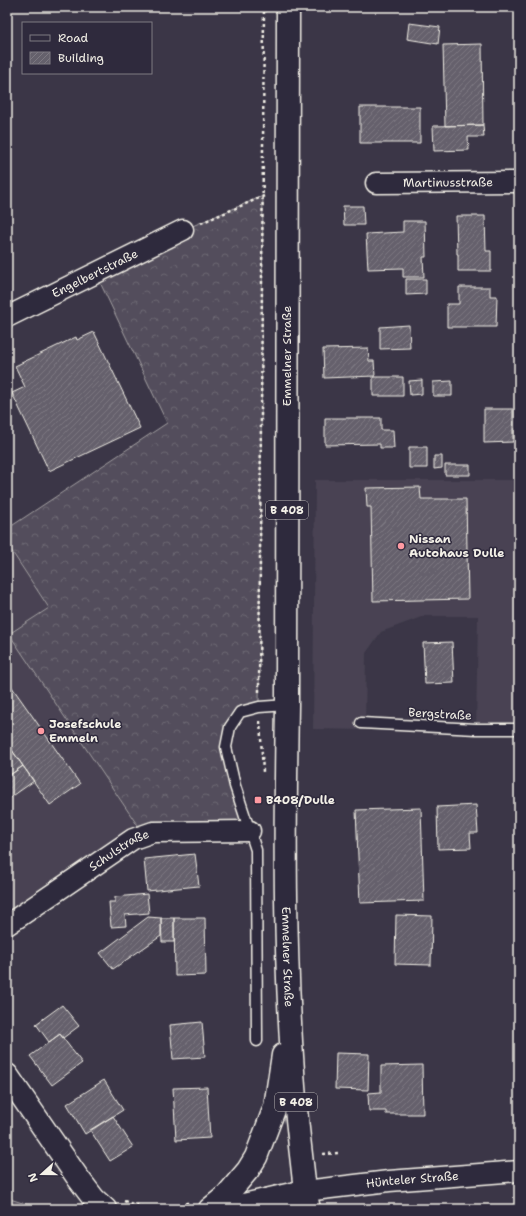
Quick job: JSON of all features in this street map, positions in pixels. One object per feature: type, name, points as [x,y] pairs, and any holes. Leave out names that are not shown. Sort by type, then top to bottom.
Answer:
[{"type":"main road","name":"Emmelner Straße","points":[[288,7],[287,705],[285,799],[286,918],[293,1072],[307,1200]]},
{"type":"main road","points":[[210,1209],[226,1196],[248,1170],[256,1157],[275,1107],[290,1012]]},
{"type":"main road","points":[[7,1075],[78,1178],[94,1199],[105,1209]]},
{"type":"main road","points":[[226,1209],[307,1200]]},
{"type":"street","name":"Martinusstraße","points":[[376,183],[519,182]]},
{"type":"street","name":"Engelbertstraße","points":[[7,317],[183,230]]},
{"type":"street","name":"Schulstraße","points":[[7,925],[133,839],[153,832],[250,831]]},
{"type":"street","name":"Hünteler Straße","points":[[307,1200],[389,1181],[519,1171]]},
{"type":"lane","points":[[257,1041],[256,850],[235,786],[226,747],[230,727],[240,712],[259,707],[287,705]]},
{"type":"lane","name":"Bergstraße","points":[[361,723],[476,730],[519,729]]},
{"type":"path","points":[[263,777],[259,707],[264,7]]},
{"type":"path","points":[[183,230],[287,187]]},
{"type":"shaded area","points":[[315,480],[519,480],[519,729],[476,729],[478,616],[424,616],[381,632],[366,653],[365,730],[313,729]]},
{"type":"shaded area","name":"Josefschule Emmeln","points":[[7,544],[49,608],[10,634],[139,828],[7,922]]},
{"type":"green space","points":[[263,196],[259,707],[240,712],[226,747],[250,831],[144,835],[9,634],[49,608],[7,544],[7,529],[167,423],[96,274],[183,230]]},
{"type":"green space","points":[[7,1198],[41,1209],[7,1209]]},
{"type":"building","points":[[409,23],[440,27],[438,44],[407,39]]},
{"type":"building","points":[[482,44],[483,125],[445,126],[443,45]]},
{"type":"building","points":[[360,107],[420,107],[420,143],[360,143]]},
{"type":"building","points":[[483,125],[484,137],[468,137],[469,150],[434,151],[433,126]]},
{"type":"building","points":[[343,206],[363,206],[364,225],[344,225]]},
{"type":"building","points":[[456,216],[485,216],[486,251],[491,251],[491,271],[458,271]]},
{"type":"building","points":[[403,221],[425,221],[426,257],[423,257],[424,277],[403,277],[403,268],[368,269],[366,234],[403,232]]},
{"type":"building","points":[[406,279],[426,279],[426,294],[406,295]]},
{"type":"building","points":[[459,287],[490,287],[490,296],[497,296],[496,327],[447,327],[447,304],[459,304]]},
{"type":"building","points":[[409,325],[410,348],[380,349],[380,327]]},
{"type":"building","points":[[94,332],[140,428],[49,471],[12,393],[25,387],[15,366],[76,337],[77,340]]},
{"type":"building","points":[[368,348],[369,361],[374,361],[375,376],[324,378],[323,349]]},
{"type":"building","points":[[373,377],[403,377],[403,396],[373,396]]},
{"type":"building","points":[[422,380],[422,394],[410,395],[409,381]]},
{"type":"building","points":[[452,381],[452,396],[433,396],[433,382]]},
{"type":"building","points":[[484,409],[513,409],[513,442],[484,443]]},
{"type":"building","points":[[325,418],[381,418],[381,430],[393,430],[394,448],[380,448],[380,444],[325,445]]},
{"type":"building","points":[[409,447],[427,447],[427,468],[409,468]]},
{"type":"building","points":[[434,456],[442,456],[442,468],[434,469]]},
{"type":"building","points":[[445,465],[470,465],[470,475],[445,475]]},
{"type":"building","points":[[420,487],[421,499],[466,499],[468,599],[373,601],[371,507],[367,507],[366,488]]},
{"type":"building","points":[[452,642],[454,683],[425,684],[423,643]]},
{"type":"building","points":[[7,680],[80,784],[50,805],[7,743]]},
{"type":"building","points":[[7,743],[23,766],[7,777]]},
{"type":"building","points":[[23,766],[34,781],[7,800],[7,777]]},
{"type":"building","points":[[476,805],[478,833],[470,833],[471,848],[438,849],[437,807]]},
{"type":"building","points":[[421,808],[424,901],[360,903],[356,810]]},
{"type":"building","points":[[195,854],[199,886],[147,891],[144,859]]},
{"type":"building","points":[[147,894],[149,913],[125,915],[126,926],[111,927],[109,902],[115,902],[115,897]]},
{"type":"building","points":[[396,915],[432,916],[431,965],[395,964]]},
{"type":"building","points":[[148,917],[161,918],[161,936],[113,969],[100,953]]},
{"type":"building","points":[[161,918],[174,918],[174,942],[162,942]]},
{"type":"building","points":[[174,918],[205,918],[206,975],[175,976]]},
{"type":"building","points":[[62,1005],[79,1026],[63,1038],[60,1034],[49,1042],[36,1024]]},
{"type":"building","points":[[202,1022],[205,1057],[173,1059],[170,1025]]},
{"type":"building","points":[[60,1034],[82,1063],[52,1085],[30,1056]]},
{"type":"building","points":[[336,1053],[369,1054],[368,1090],[335,1089]]},
{"type":"building","points":[[422,1065],[423,1114],[386,1114],[386,1111],[369,1111],[368,1093],[381,1092],[381,1066]]},
{"type":"building","points":[[104,1080],[123,1110],[85,1134],[67,1104]]},
{"type":"building","points":[[207,1087],[210,1138],[176,1140],[173,1088]]},
{"type":"building","points":[[113,1116],[133,1147],[110,1161],[90,1130]]},
{"type":"place","name":"Nissan Autohaus Dulle","points":[[401,546]]},
{"type":"place","name":"Josefschule Emmeln","points":[[41,731]]},
{"type":"place","name":"B408/Dulle","points":[[258,800]]}]
